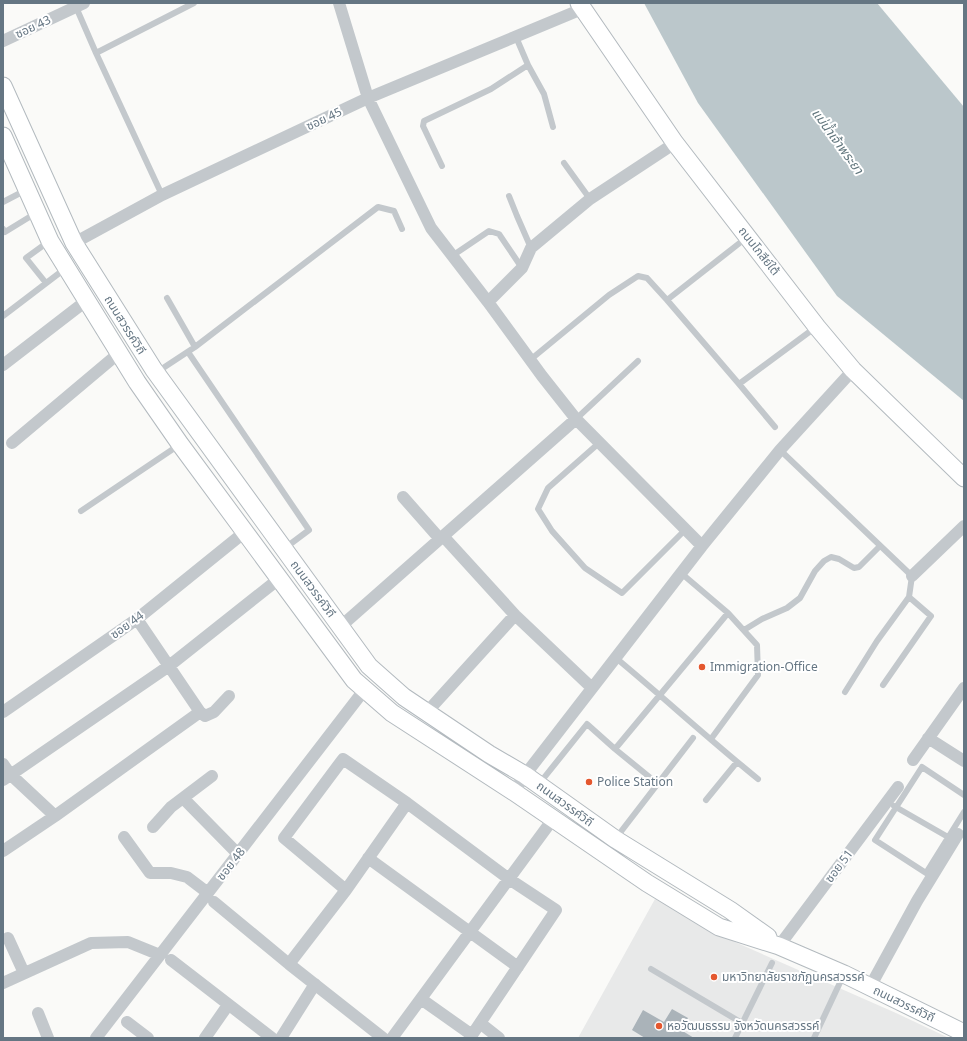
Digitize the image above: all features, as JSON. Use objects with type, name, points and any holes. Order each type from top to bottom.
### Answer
[{"type":"main road","name":"ถนนโกสีย์ใต้","points":[[580,6],[675,143],[817,327],[853,370],[964,478]]},
{"type":"main road","name":"ถนนสวรรค์วิถี","points":[[3,86],[74,243],[156,373],[369,666],[404,697],[532,780],[615,839],[730,910],[779,946]]},
{"type":"main road","name":"ถนนสวรรค์วิถี","points":[[5,147],[27,190],[53,247],[137,382],[180,444],[246,531],[354,680],[392,713],[514,792],[647,883],[719,927],[779,946],[844,974],[964,1033]]},
{"type":"main road","points":[[53,247],[74,243]]},
{"type":"street","points":[[339,3],[368,98],[431,228],[576,419],[684,530],[702,546]]},
{"type":"street","name":"ซอย 43","points":[[3,41],[64,10],[80,5]]},
{"type":"street","name":"ซอย 45","points":[[74,243],[162,195],[368,98],[516,37],[580,6]]},
{"type":"street","points":[[488,302],[522,268],[531,248],[590,199],[675,143]]},
{"type":"street","points":[[3,365],[86,301]]},
{"type":"street","points":[[12,443],[119,353]]},
{"type":"street","points":[[514,792],[532,780],[592,688],[702,546],[780,450],[853,370]]},
{"type":"street","points":[[340,627],[576,419]]},
{"type":"street","points":[[403,497],[515,614],[592,688]]},
{"type":"street","points":[[912,576],[964,526]]},
{"type":"street","name":"ซอย 44","points":[[3,712],[137,619],[246,531]]},
{"type":"street","points":[[7,777],[169,666],[280,578]]},
{"type":"street","points":[[427,712],[515,614]]},
{"type":"street","points":[[137,619],[200,712],[205,716],[214,712],[228,696]]},
{"type":"street","points":[[913,760],[964,688]]},
{"type":"street","name":"ซอย 48","points":[[96,1038],[160,955],[211,898],[238,854],[366,689]]},
{"type":"street","points":[[3,851],[55,816],[200,712]]},
{"type":"street","points":[[928,738],[964,761]]},
{"type":"street","points":[[346,890],[284,838],[343,760],[407,803],[509,879],[556,910],[472,1036],[421,998]]},
{"type":"street","points":[[3,764],[7,777],[55,816]]},
{"type":"street","points":[[153,827],[171,806],[212,776]]},
{"type":"street","name":"ซอย 51","points":[[779,946],[892,804],[898,787]]},
{"type":"street","points":[[183,798],[238,854]]},
{"type":"street","points":[[289,964],[346,890],[407,803]]},
{"type":"street","points":[[392,1038],[553,819]]},
{"type":"street","points":[[870,987],[917,901],[957,836]]},
{"type":"street","points":[[124,837],[150,873],[171,873],[188,878],[289,964],[383,1038]]},
{"type":"street","points":[[368,858],[518,967]]},
{"type":"street","points":[[8,938],[24,973]]},
{"type":"street","points":[[3,983],[91,943],[128,942],[160,955]]},
{"type":"street","points":[[172,960],[272,1038]]},
{"type":"street","points":[[281,1038],[315,984]]},
{"type":"street","points":[[205,1038],[228,1005]]},
{"type":"street","points":[[38,1013],[48,1038]]},
{"type":"street","points":[[128,1022],[148,1038]]},
{"type":"street","points":[[480,1023],[499,1038]]},
{"type":"lane","points":[[96,53],[194,3]]},
{"type":"lane","points":[[80,5],[96,53],[162,195]]},
{"type":"lane","points":[[516,37],[528,65],[544,94],[553,127]]},
{"type":"lane","points":[[442,166],[423,126],[424,121],[490,89],[528,65]]},
{"type":"lane","points":[[564,163],[590,199]]},
{"type":"lane","points":[[3,202],[27,190]]},
{"type":"lane","points":[[509,196],[531,248]]},
{"type":"lane","points":[[156,373],[195,347],[378,207],[394,211],[402,229]]},
{"type":"lane","points":[[3,229],[5,232],[37,213]]},
{"type":"lane","points":[[452,256],[489,231],[499,234],[522,268]]},
{"type":"lane","points":[[667,300],[748,236]]},
{"type":"lane","points":[[46,284],[26,258],[53,247]]},
{"type":"lane","points":[[3,316],[66,268]]},
{"type":"lane","points":[[530,360],[609,295],[638,276],[646,278],[667,300],[775,427]]},
{"type":"lane","points":[[167,298],[195,347]]},
{"type":"lane","points":[[739,384],[817,327]]},
{"type":"lane","points":[[188,352],[309,530],[284,549]]},
{"type":"lane","points":[[576,419],[638,361]]},
{"type":"lane","points":[[599,443],[548,488],[538,509],[552,531],[585,568],[622,593],[684,530]]},
{"type":"lane","points":[[81,511],[180,444]]},
{"type":"lane","points":[[780,450],[912,576],[909,597],[877,641],[845,692]]},
{"type":"lane","points":[[744,630],[762,619],[787,608],[800,598],[815,571],[824,561],[831,557],[839,559],[854,568],[859,567],[880,546]]},
{"type":"lane","points":[[681,573],[728,613],[757,645],[758,675],[711,740]]},
{"type":"lane","points":[[882,685],[931,616],[909,597]]},
{"type":"lane","points":[[615,749],[728,613]]},
{"type":"lane","points":[[616,658],[758,779]]},
{"type":"lane","points":[[532,780],[587,724],[658,784]]},
{"type":"lane","points":[[615,839],[694,738]]},
{"type":"lane","points":[[706,800],[737,762]]},
{"type":"lane","points":[[964,795],[922,767],[892,804],[875,840],[926,873],[957,836],[964,812]]},
{"type":"lane","points":[[892,804],[957,836]]},
{"type":"lane","points":[[735,1038],[772,963]]},
{"type":"lane","points":[[651,969],[742,1023]]},
{"type":"lane","points":[[814,1038],[844,974]]},
{"type":"shaded area","name":"มหาวิทยาลัยราชภัฏนครสวรรค์","points":[[655,899],[735,942],[949,1038],[578,1038]]},
{"type":"water","name":"แม่น้ำเจ้าพระยา","points":[[644,3],[877,3],[964,107],[964,401],[837,296],[698,103]]},
{"type":"building","name":"หอวัฒนธรรม จังหวัดนครสวรรค์","points":[[672,1009],[688,1018],[681,1030],[694,1038],[645,1038],[632,1030],[643,1010],[664,1022]]},
{"type":"place","name":"Immigration-Office","points":[[702,667]]},
{"type":"place","name":"Police Station","points":[[589,782]]},
{"type":"place","name":"มหาวิทยาลัยราชภัฏนครสวรรค์","points":[[714,977]]},
{"type":"place","name":"หอวัฒนธรรม จังหวัดนครสวรรค์","points":[[659,1026]]}]
